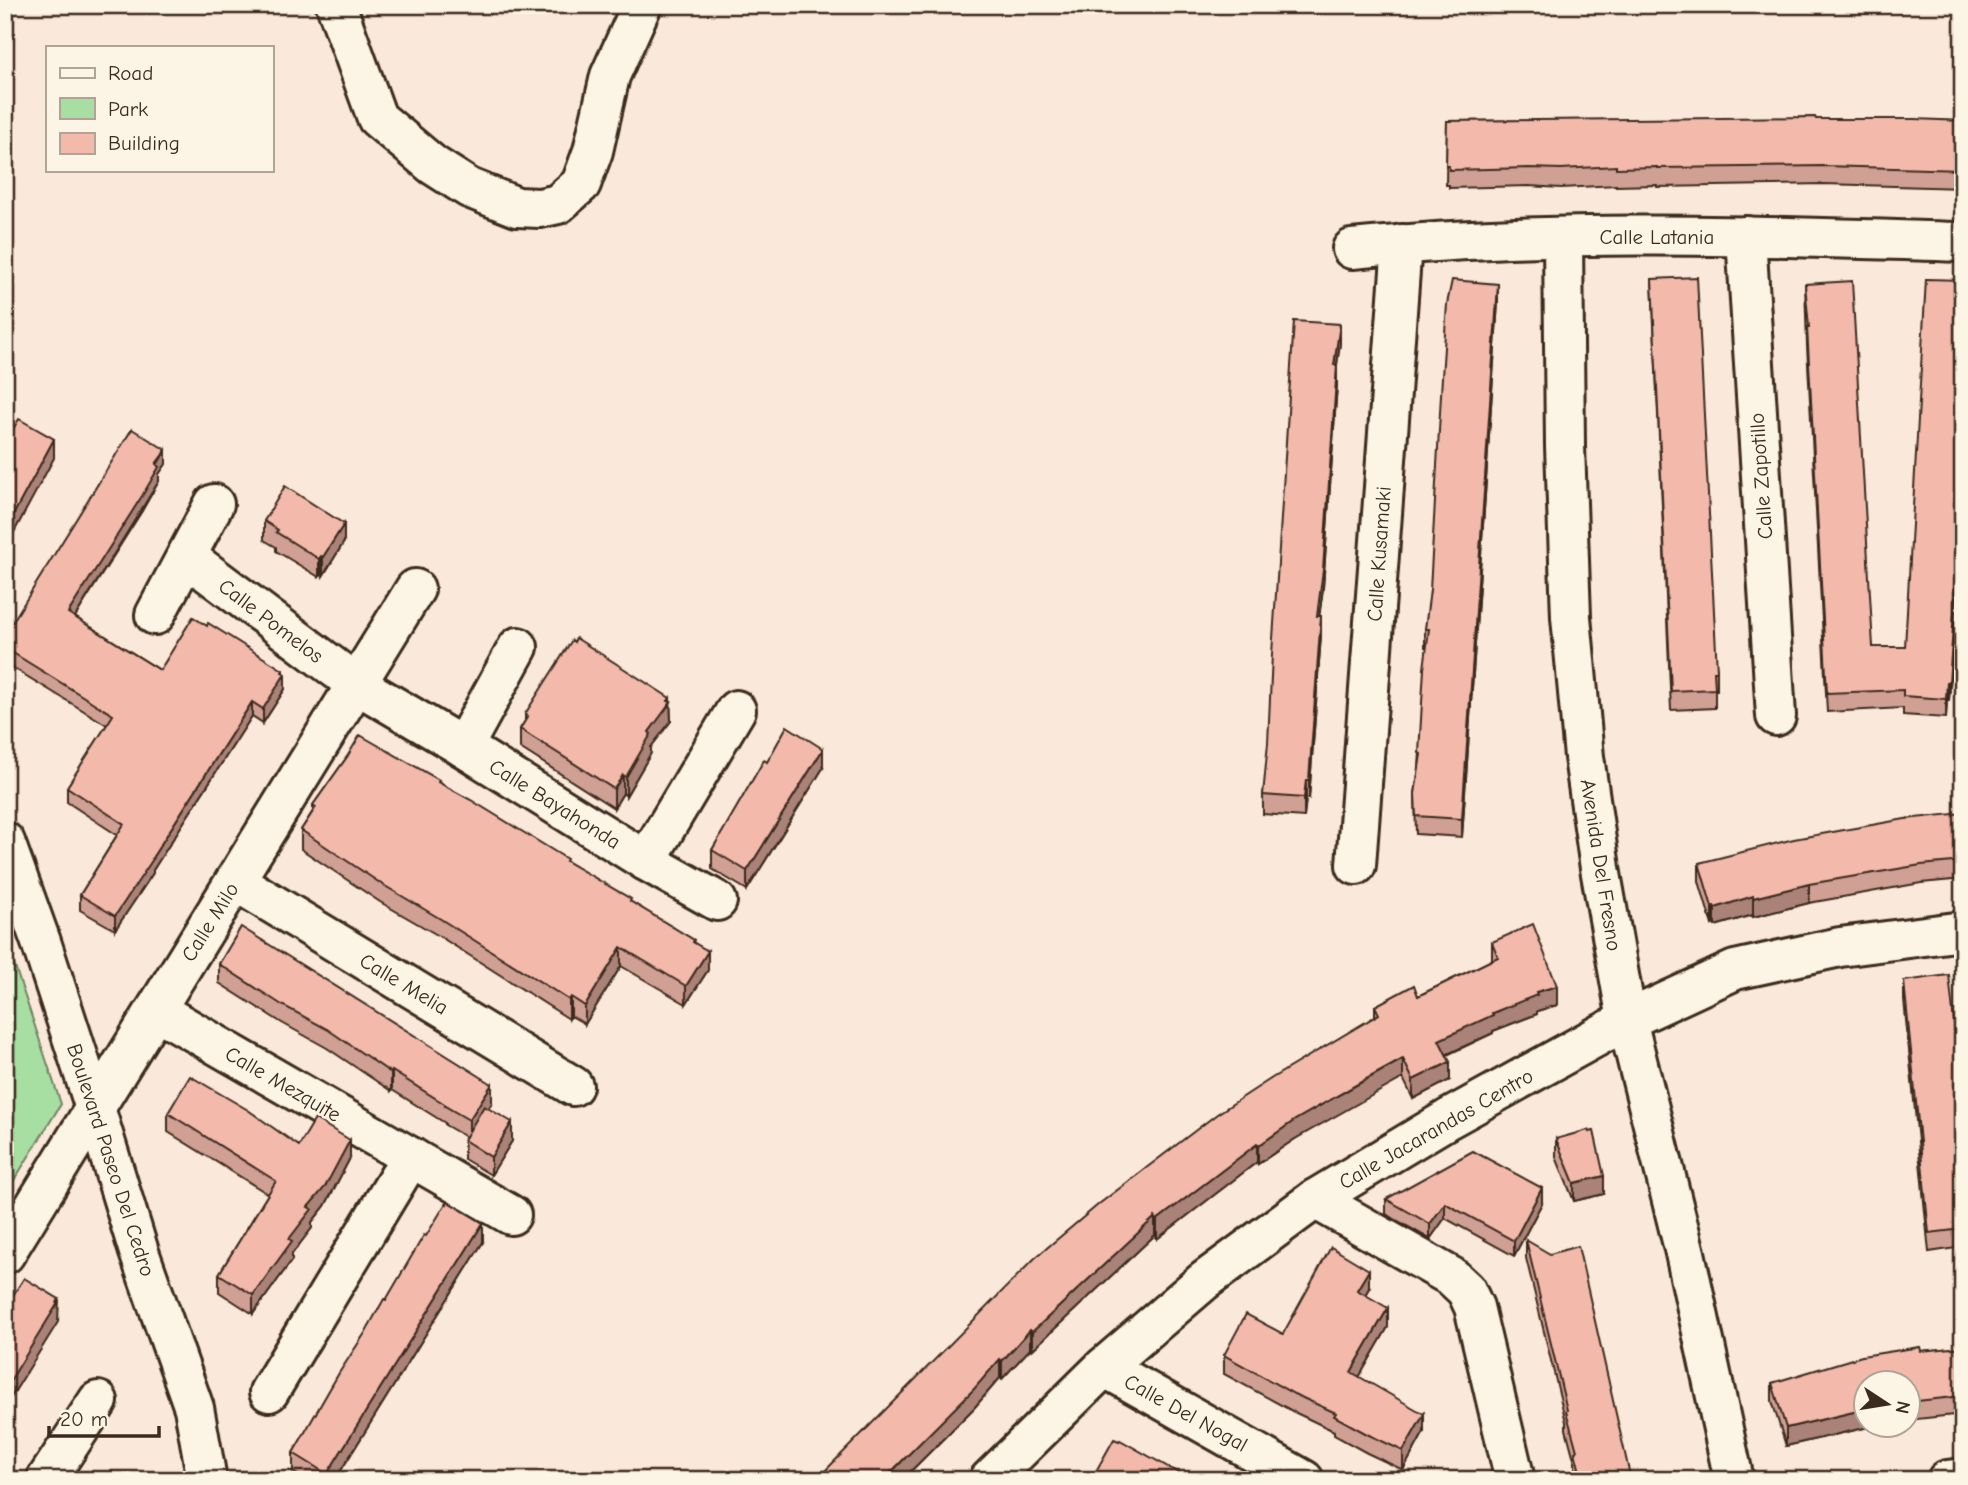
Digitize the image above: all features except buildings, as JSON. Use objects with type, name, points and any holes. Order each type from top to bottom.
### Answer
[{"type":"street","points":[[336,5],[377,118],[433,165],[469,188],[517,206],[540,208],[558,204],[581,184],[593,151],[610,76],[642,5]]},
{"type":"street","name":"Calle Latania","points":[[1352,249],[1402,244],[1563,237],[1746,236],[1963,242]]},
{"type":"street","name":"Calle Zapotillo","points":[[1746,236],[1776,716]]},
{"type":"street","name":"Avenida Del Fresno","points":[[1563,237],[1565,446],[1571,617],[1584,757],[1600,868],[1627,1020],[1685,1253],[1734,1480]]},
{"type":"street","name":"Calle Kusamaki","points":[[1356,864],[1402,244]]},
{"type":"street","points":[[155,615],[214,504]]},
{"type":"street","name":"Calle Pomelos","points":[[187,557],[356,684]]},
{"type":"street","name":"Calle Milo","points":[[5,1254],[415,589]]},
{"type":"street","points":[[463,747],[518,647]]},
{"type":"street","name":"Calle Bayahonda","points":[[356,684],[646,861],[717,901]]},
{"type":"street","points":[[646,861],[736,710]]},
{"type":"street","name":"Boulevard Paseo Del Cedro","points":[[5,842],[95,1108],[139,1252],[194,1408],[207,1480]]},
{"type":"street","name":"Calle Melia","points":[[235,881],[573,1086]]},
{"type":"street","name":"Calle Jacarandas Centro","points":[[989,1480],[1104,1367],[1204,1281],[1315,1199],[1448,1119],[1627,1020],[1735,970],[1840,947],[1963,931]]},
{"type":"street","name":"Calle Mezquite","points":[[156,1010],[511,1216]]},
{"type":"street","points":[[269,1392],[411,1157]]},
{"type":"street","points":[[1315,1199],[1452,1277],[1466,1290],[1474,1307],[1515,1480]]},
{"type":"street","name":"Calle Del Nogal","points":[[1104,1367],[1304,1480]]},
{"type":"street","points":[[46,1480],[98,1401]]},
{"type":"green space","points":[[5,937],[61,1104],[5,1195]]}]
